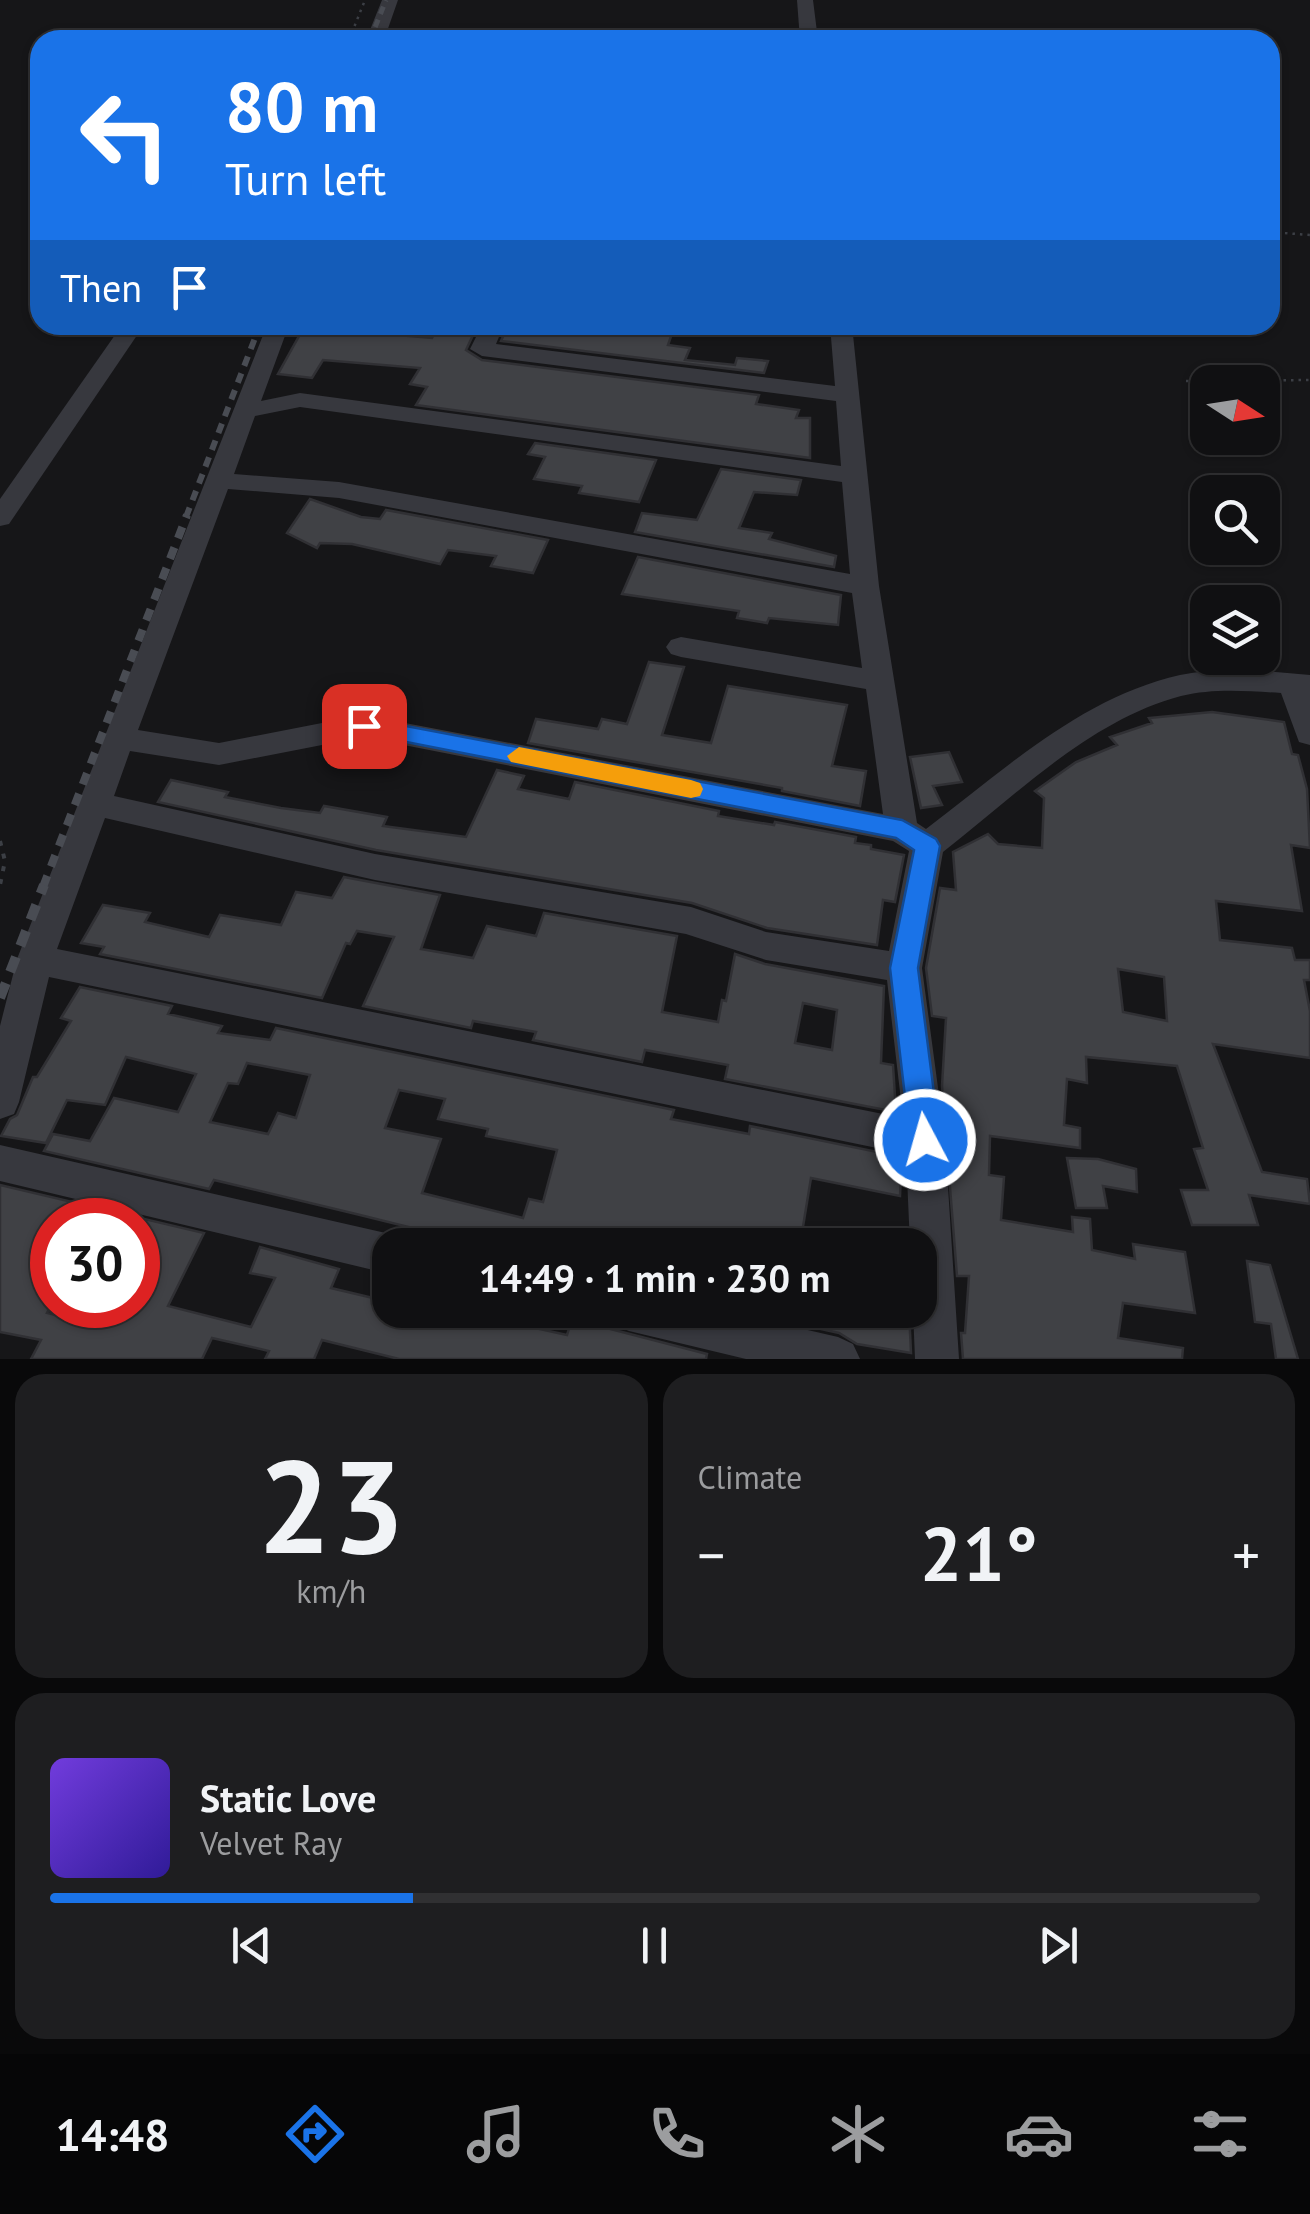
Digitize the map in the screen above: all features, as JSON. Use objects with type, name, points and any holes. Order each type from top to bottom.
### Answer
[{"type":"street","points":[[379,30],[390,0]]},
{"type":"street","points":[[804,0],[808,30]]},
{"type":"street","points":[[0,518],[127,335]]},
{"type":"street","points":[[0,1102],[35,959],[274,335]]},
{"type":"street","points":[[489,335],[482,350],[848,395]]},
{"type":"street","points":[[836,335],[848,395],[865,586],[880,682],[915,838],[904,968],[925,1140],[937,1359]]},
{"type":"street","points":[[246,411],[300,400],[857,476]]},
{"type":"street","points":[[220,481],[339,490],[865,586]]},
{"type":"street","points":[[680,646],[880,682]]},
{"type":"street","points":[[120,738],[218,754],[364,726],[915,838],[1124,704],[1182,686],[1302,684],[1310,734]]},
{"type":"street","points":[[96,804],[374,866],[692,921],[726,936],[766,946],[904,968]]},
{"type":"street","points":[[35,959],[925,1140]]},
{"type":"street","points":[[0,1163],[372,1250]]},
{"type":"street","points":[[705,1328],[838,1359]]},
{"type":"path","points":[[353,30],[365,0]]},
{"type":"path","points":[[1280,232],[1310,234]]},
{"type":"path","points":[[1186,381],[1310,380]]},
{"type":"path","points":[[0,841],[5,860],[0,885]]},
{"type":"building","points":[[300,335],[473,335],[466,350],[482,360],[759,395],[756,404],[799,410],[796,418],[810,418],[810,458],[416,405],[427,387],[410,384],[420,368],[323,360],[312,378],[278,374]]},
{"type":"building","points":[[504,335],[672,335],[668,345],[690,348],[685,360],[735,365],[737,358],[768,361],[764,373],[501,341]]},
{"type":"building","points":[[535,443],[656,460],[639,502],[579,493],[582,486],[534,479],[545,457],[528,454]]},
{"type":"building","points":[[721,469],[801,480],[797,495],[754,492],[739,528],[772,533],[769,539],[836,556],[834,567],[635,532],[642,513],[697,520]]},
{"type":"building","points":[[310,499],[361,517],[380,519],[386,510],[548,540],[533,573],[491,566],[496,556],[448,550],[440,564],[352,544],[320,543],[317,548],[287,533]]},
{"type":"building","points":[[638,557],[841,595],[838,625],[769,618],[767,623],[737,618],[739,611],[622,594]]},
{"type":"building","points":[[649,662],[684,667],[662,735],[711,743],[728,686],[847,705],[832,766],[866,771],[860,806],[782,788],[528,743],[536,719],[598,729],[602,719],[627,724]]},
{"type":"building","points":[[1212,712],[1284,722],[1292,754],[1298,755],[1307,789],[1310,848],[1291,845],[1302,911],[1216,901],[1220,940],[1292,948],[1295,960],[1310,960],[1310,980],[1304,980],[1310,1011],[1310,1058],[1213,1044],[1262,1172],[1307,1179],[1310,1204],[1249,1195],[1258,1225],[1192,1225],[1181,1190],[1208,1190],[1194,1149],[1203,1148],[1177,1066],[1086,1057],[1087,1083],[1067,1079],[1064,1125],[1080,1128],[1080,1148],[990,1136],[989,1175],[1004,1177],[1001,1220],[1073,1232],[1072,1217],[1090,1219],[1092,1250],[1135,1259],[1133,1244],[1185,1252],[1195,1313],[1123,1303],[1118,1338],[1183,1348],[1182,1359],[963,1359],[961,1333],[965,1333],[969,1276],[957,1276],[942,1086],[946,1018],[932,1016],[926,968],[940,888],[956,890],[953,852],[988,834],[998,844],[1042,848],[1044,798],[1035,791],[1076,762],[1117,745],[1110,737],[1152,723],[1149,718]],"holes":[[[1118,969],[1164,977],[1167,1021],[1123,1012]]]},
{"type":"building","points":[[949,752],[962,782],[933,786],[942,805],[921,808],[910,757]]},
{"type":"building","points":[[497,770],[524,776],[518,789],[569,799],[575,782],[719,811],[718,816],[856,837],[855,843],[871,845],[871,849],[904,855],[895,902],[883,900],[877,945],[767,928],[692,903],[376,850],[158,802],[171,780],[228,792],[225,797],[281,808],[320,813],[324,806],[387,817],[383,826],[466,837]]},
{"type":"building","points":[[344,877],[440,895],[421,949],[473,958],[487,926],[536,936],[544,913],[677,936],[662,1012],[718,1022],[735,954],[765,964],[884,986],[881,1063],[893,1065],[896,1112],[725,1079],[728,1065],[645,1050],[642,1062],[533,1040],[536,1032],[473,1021],[471,1028],[363,1006],[394,937],[357,931],[350,944],[346,943],[322,998],[100,954],[104,947],[81,943],[103,905],[150,913],[145,922],[209,937],[220,915],[281,925],[296,892],[332,898]],"holes":[[[803,1003],[837,1010],[832,1050],[795,1043]]]},
{"type":"building","points":[[80,987],[172,1006],[168,1014],[222,1026],[218,1033],[270,1040],[276,1028],[674,1110],[671,1119],[749,1134],[750,1126],[902,1157],[900,1196],[811,1178],[803,1228],[412,1228],[214,1180],[209,1189],[44,1151],[53,1134],[90,1141],[114,1098],[178,1112],[196,1074],[126,1057],[105,1105],[67,1100],[46,1143],[1,1136],[10,1119],[17,1115],[33,1077],[37,1077],[71,1021],[61,1018]],"holes":[[[247,1063],[310,1075],[296,1118],[278,1113],[268,1134],[210,1122],[228,1083],[238,1084]],[[399,1090],[445,1099],[438,1119],[488,1129],[486,1136],[557,1150],[543,1202],[529,1199],[523,1218],[422,1193],[441,1139],[385,1128]]]},
{"type":"building","points":[[1067,1158],[1098,1159],[1136,1169],[1137,1192],[1103,1186],[1107,1208],[1076,1208]]},
{"type":"building","points":[[0,1185],[55,1198],[30,1198],[30,1328],[160,1328],[160,1223],[204,1233],[168,1306],[251,1327],[275,1278],[250,1273],[260,1247],[339,1269],[331,1288],[372,1298],[372,1328],[535,1328],[567,1335],[569,1328],[607,1328],[707,1354],[706,1359],[399,1359],[322,1340],[314,1359],[265,1359],[269,1351],[212,1338],[202,1359],[31,1359],[41,1340],[0,1332]]},
{"type":"building","points":[[1247,1261],[1270,1265],[1298,1359],[1276,1359],[1271,1324],[1255,1322]]},
{"type":"building","points":[[816,1328],[910,1328],[911,1353],[857,1344],[839,1333]]},
{"type":"railway","points":[[374,30],[386,0]]},
{"type":"railway","points":[[186,517],[256,335]]},
{"type":"railway","points":[[43,887],[187,515]]},
{"type":"railway","points":[[0,998],[44,885]]},
{"type":"slow traffic","points":[[519,756],[691,789]]},
{"type":"route","points":[[364,726],[902,830],[928,846],[904,968],[925,1140]]}]
